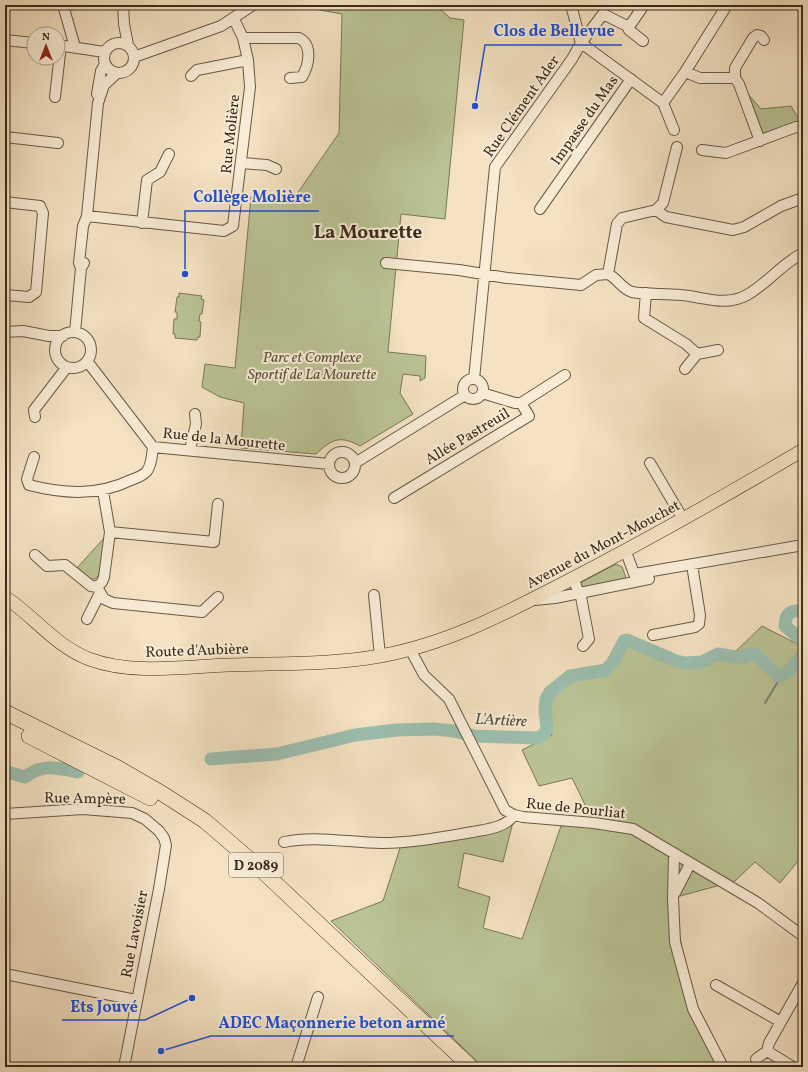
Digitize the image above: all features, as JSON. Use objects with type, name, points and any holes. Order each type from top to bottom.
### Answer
[{"type":"highway","name":"D 2089","points":[[5,712],[118,768],[163,794],[205,821],[256,865],[471,1067]]},
{"type":"highway","name":"D 2089","points":[[5,724],[161,804],[201,831],[253,875],[457,1067]]},
{"type":"main road","name":"Avenue du Mont-Mouchet","points":[[410,649],[452,636],[501,615],[626,552],[803,450]]},
{"type":"main road","name":"Route d'Aubière","points":[[5,597],[48,634],[67,648],[89,659],[122,667],[158,668],[338,661],[380,656],[410,649]]},
{"type":"street","points":[[63,5],[75,47]]},
{"type":"street","points":[[75,332],[88,226],[86,219],[98,104],[104,85],[117,73],[129,69],[134,57],[128,45],[124,24],[123,5]]},
{"type":"street","points":[[134,57],[214,28],[234,19],[253,5]]},
{"type":"street","points":[[571,5],[581,43]]},
{"type":"street","points":[[644,5],[631,24],[626,26],[644,41]]},
{"type":"street","points":[[663,103],[685,72],[727,5]]},
{"type":"street","name":"Rue Clément Ader","points":[[474,379],[495,167],[572,59],[581,43],[603,14],[626,26]]},
{"type":"street","name":"Rue Molière","points":[[86,219],[224,231],[233,226],[242,163],[250,87],[248,60],[243,38],[234,19]]},
{"type":"street","points":[[98,104],[97,95],[99,80],[105,64],[104,52],[115,43],[124,24]]},
{"type":"street","points":[[243,38],[299,38],[305,41],[308,48],[307,67],[302,76],[290,78]]},
{"type":"street","points":[[760,38],[753,38],[735,68],[735,78],[739,84],[760,140]]},
{"type":"street","points":[[5,40],[26,42]]},
{"type":"street","points":[[115,43],[128,45]]},
{"type":"street","name":"Impasse du Mas","points":[[540,209],[631,79],[581,43]]},
{"type":"street","points":[[66,46],[104,52]]},
{"type":"street","points":[[191,76],[197,70],[248,60]]},
{"type":"street","points":[[105,64],[112,71],[117,73]]},
{"type":"street","points":[[55,97],[57,66]]},
{"type":"street","points":[[685,72],[700,78],[735,78]]},
{"type":"street","points":[[631,79],[663,103],[674,130]]},
{"type":"street","points":[[702,150],[726,152],[796,127],[803,128]]},
{"type":"street","points":[[5,137],[58,143]]},
{"type":"street","points":[[608,274],[619,221],[656,210],[663,203],[667,194],[677,147]]},
{"type":"street","points":[[142,223],[147,180],[160,172],[169,154]]},
{"type":"street","points":[[242,163],[268,165],[276,169]]},
{"type":"street","points":[[656,210],[666,217],[733,230],[744,227],[781,206],[803,198]]},
{"type":"street","points":[[5,202],[40,206],[44,213],[36,292],[29,297],[5,294]]},
{"type":"street","points":[[386,263],[460,270],[485,275],[581,285],[596,275],[608,274],[632,292],[682,295],[705,300],[728,302],[745,296],[756,289],[778,268],[803,253]]},
{"type":"street","points":[[646,293],[644,318],[686,344],[697,354]]},
{"type":"street","points":[[5,332],[16,333],[23,331],[49,336],[63,336],[75,332],[84,336],[90,343],[91,352],[87,362],[80,367],[67,367],[58,360],[55,349],[57,342],[63,336]]},
{"type":"street","points":[[16,333],[22,336],[41,339],[55,349]]},
{"type":"street","points":[[685,368],[697,354],[718,350]]},
{"type":"street","name":"Rue de la Mourette","points":[[87,362],[153,447],[329,464]]},
{"type":"street","points":[[35,417],[34,410],[67,367]]},
{"type":"street","points":[[521,403],[565,375]]},
{"type":"street","points":[[355,463],[465,396],[474,399],[482,393],[481,384],[474,379],[468,380],[464,385],[463,390],[465,396]]},
{"type":"street","name":"Allée Pastreuil","points":[[394,498],[529,416],[521,403],[515,403],[482,393]]},
{"type":"street","points":[[190,450],[196,424],[195,414]]},
{"type":"street","points":[[34,457],[26,479],[29,485],[52,491],[78,493],[103,490],[142,475],[148,470],[151,462],[153,447]]},
{"type":"street","points":[[341,452],[351,456],[355,463],[352,475],[344,478],[334,476],[330,471],[329,464],[334,455],[341,452]]},
{"type":"street","points":[[650,463],[683,519]]},
{"type":"street","points":[[87,618],[104,577],[110,532],[103,490]]},
{"type":"street","points":[[110,532],[214,542],[218,504]]},
{"type":"street","points":[[531,600],[574,594],[636,578],[803,545]]},
{"type":"street","points":[[626,552],[636,578]]},
{"type":"street","points":[[35,555],[47,566],[66,565],[98,590],[104,599],[113,603],[202,612],[218,597]]},
{"type":"street","points":[[653,635],[694,627],[698,624],[700,615],[692,568]]},
{"type":"street","points":[[578,576],[575,581],[574,594],[589,639],[583,646]]},
{"type":"street","points":[[374,595],[380,656]]},
{"type":"street","name":"Rue de Pourliat","points":[[410,649],[424,675],[449,699],[500,803],[505,810],[514,815],[630,828],[648,837],[690,864],[758,903],[803,936]]},
{"type":"street","name":"Rue Ampère","points":[[5,814],[83,809],[132,813],[145,819],[159,831]]},
{"type":"street","points":[[284,842],[308,840],[399,843],[446,837],[496,827],[505,824],[514,815]]},
{"type":"street","name":"Rue Lavoisier","points":[[124,1067],[166,845],[159,831]]},
{"type":"street","points":[[674,854],[673,898],[675,942],[693,1009],[723,1067]]},
{"type":"street","points":[[673,898],[682,876],[690,864]]},
{"type":"street","points":[[5,974],[136,1000]]},
{"type":"street","points":[[756,1059],[767,1051],[769,1043],[803,983]]},
{"type":"street","points":[[716,985],[781,1022]]},
{"type":"street","points":[[296,1067],[318,997]]},
{"type":"street","points":[[767,1051],[793,1067]]},
{"type":"green space","name":"Parc et Complexe Sportif de La Mourette","points":[[292,5],[436,5],[450,18],[464,20],[445,219],[401,214],[388,352],[426,356],[425,378],[420,381],[420,376],[403,374],[400,393],[413,414],[360,446],[347,440],[336,440],[316,454],[241,448],[244,403],[220,397],[202,387],[205,364],[235,368],[251,197],[292,201],[339,133],[342,14]]},
{"type":"green space","points":[[747,93],[761,109],[791,106],[802,124],[766,134],[762,133]]},
{"type":"green space","points":[[179,293],[202,296],[201,299],[204,300],[202,314],[200,314],[199,321],[201,322],[200,337],[198,337],[197,340],[175,338],[175,334],[173,334],[174,319],[177,319],[177,312],[175,312]]},
{"type":"green space","points":[[105,537],[99,575],[95,579],[90,579],[77,568]]},
{"type":"green space","points":[[616,564],[622,567],[626,578],[583,589],[580,584],[582,582]]},
{"type":"green space","points":[[762,626],[803,647],[803,816],[798,824],[803,829],[803,855],[780,883],[755,862],[735,881],[673,898],[693,1009],[720,1067],[483,1067],[331,921],[383,901],[402,842],[513,822],[503,862],[464,853],[458,887],[490,897],[483,928],[522,939],[561,826],[594,823],[572,778],[539,786],[522,750],[552,735],[546,699],[570,676],[606,670],[630,640],[676,661],[702,662],[730,657]]},
{"type":"waterway","name":"L'Artière","points":[[803,611],[795,611],[790,613],[785,622],[785,626],[803,641]]},
{"type":"waterway","name":"L'Artière","points":[[211,759],[277,754],[355,735],[397,730],[434,729],[454,731],[474,736],[537,738],[543,735],[547,729],[545,710],[546,699],[550,692],[570,676],[606,670],[613,662],[624,641],[627,640],[676,661],[685,663],[702,662],[718,654],[742,658],[747,655],[755,654],[778,676],[789,671],[803,653]]},
{"type":"waterway","points":[[765,703],[782,675]]},
{"type":"waterway","name":"L'Artière","points":[[5,769],[7,772],[25,777],[44,768],[57,768],[78,772]]},
{"type":"place","name":"Clos de Bellevue","points":[[475,106]]},
{"type":"place","name":"Collège Molière","points":[[185,274]]},
{"type":"place","name":"Ets Jouvé","points":[[192,998]]},
{"type":"place","name":"ADEC Maçonnerie beton armé","points":[[161,1051]]},
{"type":"district","name":"La Mourette","points":[[368,231]]}]
